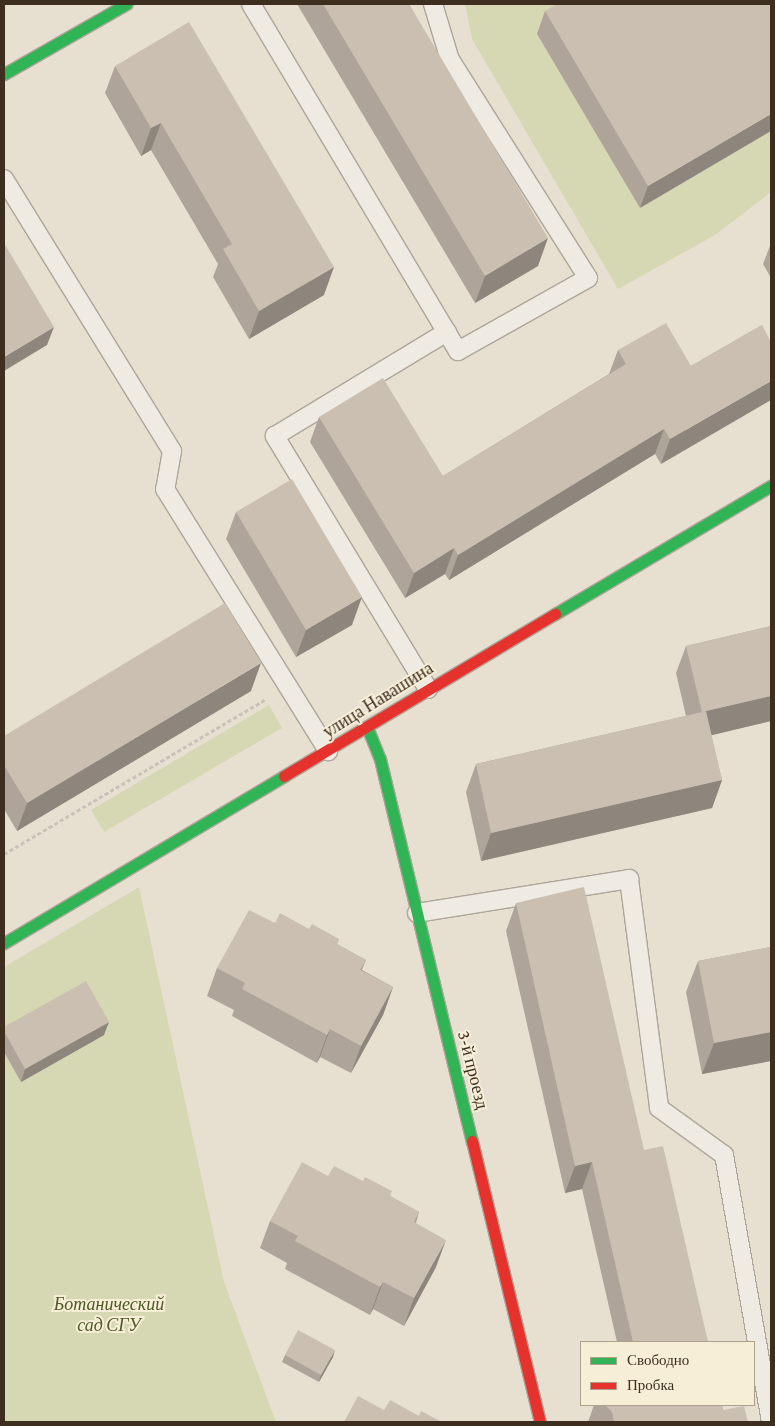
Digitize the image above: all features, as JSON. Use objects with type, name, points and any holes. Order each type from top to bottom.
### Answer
[{"type":"main road","points":[[4,74],[126,4]]},
{"type":"main road","name":"улица Навашина","points":[[4,943],[328,751],[428,688],[771,486]]},
{"type":"main road","name":"3-й проезд","points":[[367,727],[380,759],[540,1422]]},
{"type":"lane","points":[[251,4],[458,351],[588,278],[450,60],[434,4]]},
{"type":"lane","points":[[4,178],[172,451],[165,489],[328,751]]},
{"type":"lane","points":[[428,688],[275,436],[447,332]]},
{"type":"lane","points":[[418,913],[629,879],[659,1108],[724,1155],[771,1421]]},
{"type":"path","points":[[4,854],[272,695]]},
{"type":"green space","points":[[465,4],[771,4],[771,192],[715,235],[618,289],[472,39]]},
{"type":"green space","points":[[269,705],[282,728],[104,832],[91,810]]},
{"type":"green space","name":"Ботанический сад СГУ","points":[[139,887],[224,1282],[276,1422],[4,1422],[4,967]]},
{"type":"building","points":[[323,4],[409,4],[548,238],[485,276]]},
{"type":"building","points":[[557,4],[771,4],[771,114],[648,186],[545,11]]},
{"type":"building","points":[[189,22],[334,267],[259,311],[223,249],[232,244],[161,123],[151,128],[115,66]]},
{"type":"building","points":[[4,243],[54,327],[4,357]]},
{"type":"building","points":[[666,323],[691,366],[762,325],[771,342],[771,381],[670,439],[664,429],[458,555],[454,548],[414,573],[319,417],[383,378],[443,476],[626,364],[618,350]]},
{"type":"building","points":[[292,479],[362,597],[306,630],[236,512]]},
{"type":"building","points":[[225,603],[261,663],[27,803],[4,765],[4,736]]},
{"type":"building","points":[[771,626],[771,696],[706,711],[722,780],[491,833],[476,764],[702,712],[686,646]]},
{"type":"building","points":[[584,887],[644,1150],[663,1146],[708,1341],[633,1341],[592,1162],[575,1166],[516,903]]},
{"type":"building","points":[[249,910],[275,923],[280,913],[309,929],[312,924],[339,939],[337,944],[366,960],[360,970],[393,987],[361,1046],[330,1029],[327,1035],[242,989],[245,983],[217,968]]},
{"type":"building","points":[[771,947],[771,1032],[714,1043],[698,961]]},
{"type":"building","points":[[86,981],[109,1022],[25,1069],[4,1031],[4,1027]]},
{"type":"building","points":[[302,1162],[328,1176],[334,1166],[363,1181],[365,1177],[392,1191],[390,1196],[419,1212],[414,1222],[446,1240],[414,1298],[383,1282],[380,1287],[295,1241],[298,1236],[270,1221]]},
{"type":"building","points":[[298,1330],[335,1350],[321,1375],[285,1355]]},
{"type":"building","points":[[358,1396],[384,1410],[390,1400],[419,1416],[421,1411],[442,1422],[344,1422]]},
{"type":"building","points":[[606,1406],[722,1406],[723,1410],[744,1406],[748,1422],[614,1422],[612,1412]]},
{"type":"traffic: fast","points":[[4,74],[126,4]]},
{"type":"traffic: fast","points":[[555,614],[771,486]]},
{"type":"traffic: fast","points":[[367,727],[380,759],[472,1141]]},
{"type":"traffic: fast","points":[[4,943],[284,776]]},
{"type":"traffic: jam","points":[[284,776],[555,614]]},
{"type":"traffic: jam","points":[[472,1141],[540,1422]]}]
